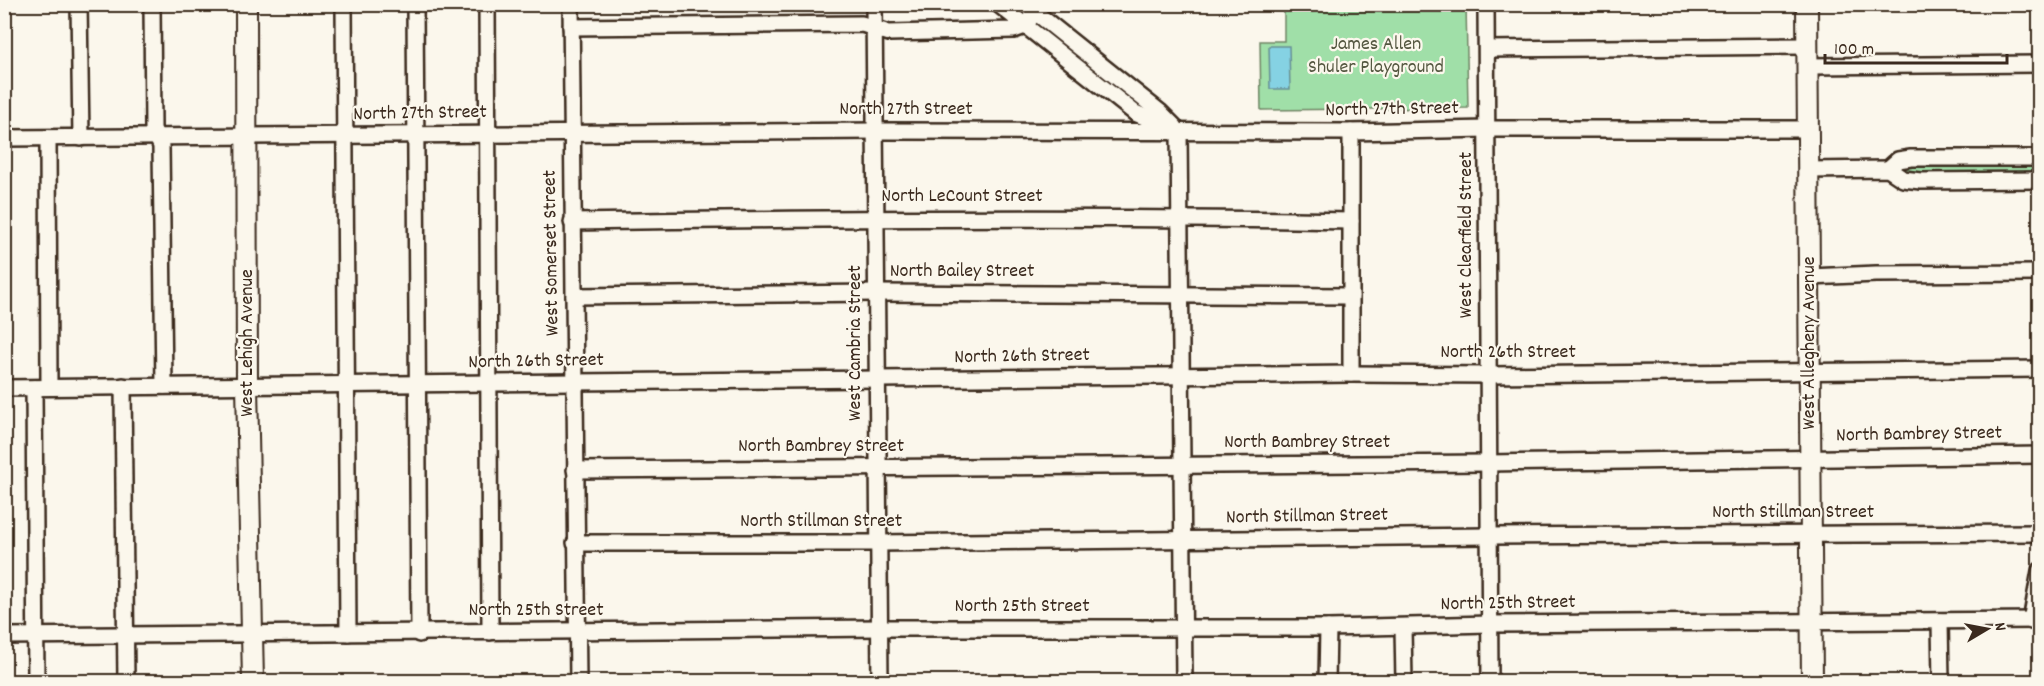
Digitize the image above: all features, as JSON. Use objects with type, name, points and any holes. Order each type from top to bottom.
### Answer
[{"type":"main road","name":"West Lehigh Avenue","points":[[246,4],[247,386],[253,681]]},
{"type":"main road","name":"West Allegheny Avenue","points":[[1807,4],[1812,681]]},
{"type":"street","points":[[80,4],[81,138]]},
{"type":"street","points":[[152,4],[153,129],[161,146],[164,386]]},
{"type":"street","points":[[344,4],[348,633]]},
{"type":"street","points":[[416,4],[419,634]]},
{"type":"street","points":[[487,4],[490,632]]},
{"type":"street","name":"West Somerset Street","points":[[571,4],[578,681]]},
{"type":"street","name":"West Cambria Street","points":[[874,4],[880,681]]},
{"type":"street","points":[[998,4],[1135,113],[1179,131]]},
{"type":"street","name":"West Clearfield Street","points":[[1486,4],[1490,681]]},
{"type":"street","points":[[1025,26],[1030,8],[1160,112],[1179,131],[1184,681]]},
{"type":"street","points":[[571,27],[862,24],[889,33],[1003,31],[1025,26]]},
{"type":"street","points":[[1487,49],[1808,46]]},
{"type":"street","points":[[1808,66],[2040,64]]},
{"type":"street","name":"North 27th Street","points":[[4,138],[876,131],[1351,132],[1487,129],[1808,129]]},
{"type":"street","points":[[1351,132],[1351,374]]},
{"type":"street","points":[[48,138],[49,387]]},
{"type":"street","points":[[1888,169],[1898,160],[1911,158],[2040,158]]},
{"type":"street","points":[[1809,170],[1888,169],[1903,179],[1921,181],[2040,180]]},
{"type":"street","name":"North LeCount Street","points":[[572,222],[876,218],[1180,218],[1351,221]]},
{"type":"street","points":[[1810,277],[1876,274],[2040,273]]},
{"type":"street","name":"North Bailey Street","points":[[574,296],[877,293],[1351,296]]},
{"type":"street","name":"North 26th Street","points":[[4,388],[2040,369]]},
{"type":"street","points":[[123,387],[126,681]]},
{"type":"street","points":[[34,388],[36,681]]},
{"type":"street","name":"North Bambrey Street","points":[[575,470],[1489,463],[2040,454]]},
{"type":"street","name":"North Stillman Street","points":[[575,543],[879,543],[2040,533]]},
{"type":"street","points":[[2035,621],[2040,571]]},
{"type":"street","points":[[1940,621],[1941,681]]},
{"type":"street","name":"North 25th Street","points":[[4,636],[2035,621]]},
{"type":"street","points":[[1403,627],[1404,681]]},
{"type":"street","points":[[1327,681],[1328,628]]},
{"type":"green space","name":"James Allen Shuler Playground","points":[[1284,5],[1466,5],[1468,108],[1261,110],[1260,41],[1284,41]]},
{"type":"green space","points":[[2039,161],[2039,172],[1910,175],[1900,169],[1909,163]]},
{"type":"water","points":[[1269,46],[1289,46],[1290,89],[1270,89]]}]
